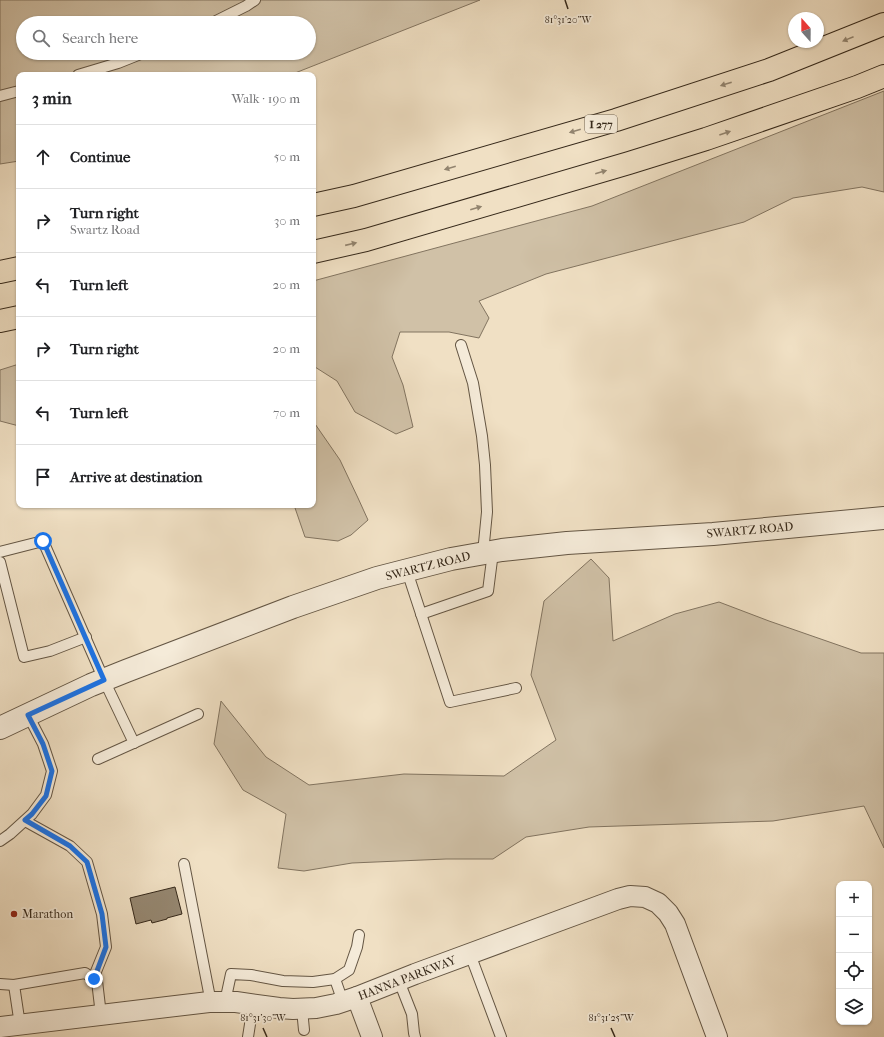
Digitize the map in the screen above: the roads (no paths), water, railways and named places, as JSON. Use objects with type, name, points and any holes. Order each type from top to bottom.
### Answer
[{"type":"highway","name":"I 277","points":[[316,204],[354,196],[616,120],[769,70],[884,24]]},
{"type":"highway","points":[[316,251],[366,240],[636,161],[706,139],[857,87],[884,76]]},
{"type":"highway","points":[[0,272],[16,269]]},
{"type":"highway","points":[[0,320],[16,317]]},
{"type":"street","name":"SWARTZ ROAD","points":[[0,728],[104,680],[293,607],[377,578],[451,559],[488,552],[567,543],[713,534],[884,518]]},
{"type":"street","name":"HANNA PARKWAY","points":[[0,1027],[218,1002],[236,1002],[279,1008],[302,1009],[323,1007],[350,1000],[618,899],[630,896],[645,897],[658,904],[675,924],[717,1037]]},
{"type":"street","points":[[350,1000],[372,1037]]},
{"type":"lane","points":[[226,16],[255,0]]},
{"type":"lane","points":[[88,72],[126,60]]},
{"type":"lane","points":[[0,96],[16,92]]},
{"type":"lane","points":[[421,614],[488,591],[487,512],[483,443],[473,383],[461,345]]},
{"type":"lane","points":[[0,552],[43,541],[104,680],[134,743]]},
{"type":"lane","points":[[0,562],[24,656],[50,651],[86,637]]},
{"type":"lane","points":[[407,571],[450,702],[516,688]]},
{"type":"lane","points":[[98,759],[198,714]]},
{"type":"lane","points":[[0,841],[32,814],[46,796],[52,771],[43,744],[28,715]]},
{"type":"lane","points":[[25,820],[70,846],[87,862],[102,914],[106,947],[94,979]]},
{"type":"lane","points":[[184,864],[218,1002]]},
{"type":"lane","points":[[218,1002],[231,974],[251,975],[283,981],[313,982],[335,979],[349,970],[357,947],[359,935]]},
{"type":"lane","points":[[470,954],[501,1037]]},
{"type":"lane","points":[[0,984],[14,985],[85,974],[97,981],[101,1015]]},
{"type":"lane","points":[[335,979],[350,1000]]},
{"type":"lane","points":[[399,981],[412,1014],[415,1037]]},
{"type":"lane","points":[[14,985],[20,1025]]},
{"type":"lane","points":[[248,1037],[253,1005]]},
{"type":"lane","points":[[302,1009],[304,1030]]},
{"type":"place","name":"Marathon","points":[[14,914]]}]
